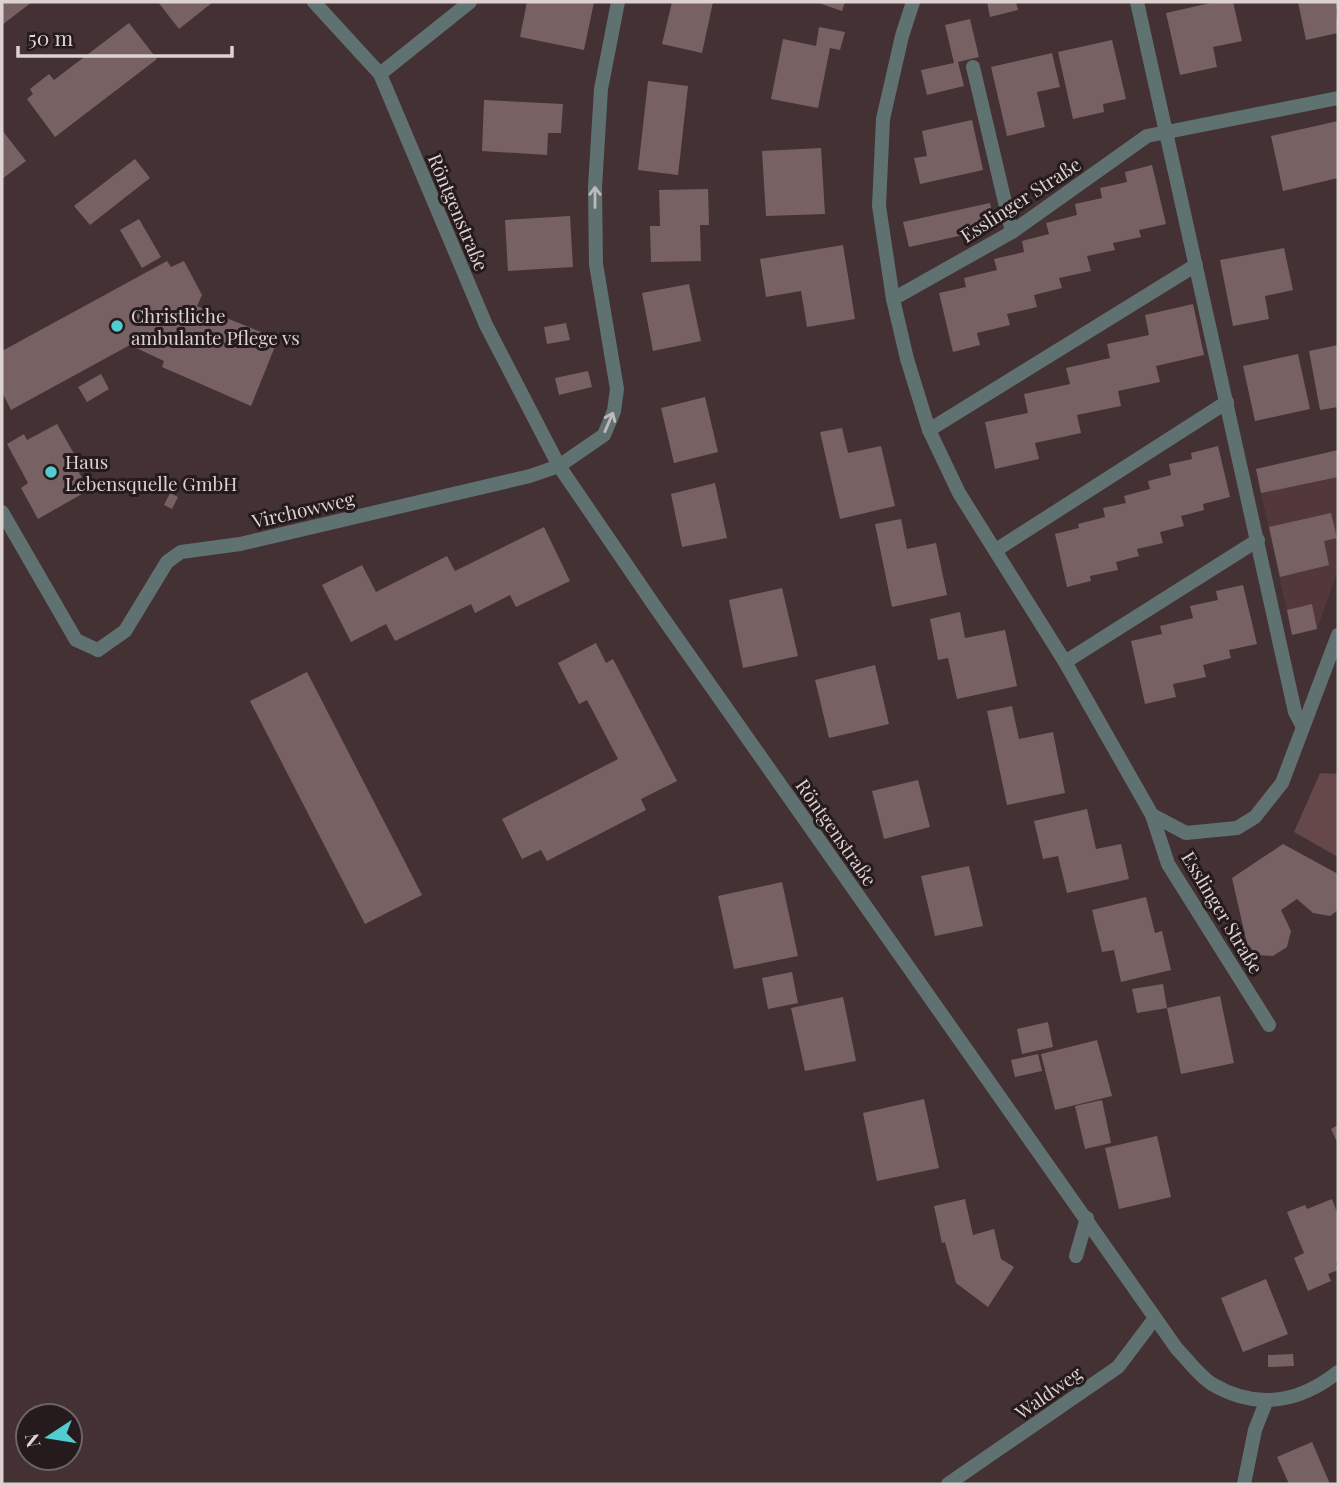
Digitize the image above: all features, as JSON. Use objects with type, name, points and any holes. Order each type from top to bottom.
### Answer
[{"type":"street","name":"Röntgenstraße","points":[[314,2],[380,74],[486,325],[559,466],[1177,1349],[1210,1383],[1238,1395],[1266,1402]]},
{"type":"street","points":[[380,74],[470,2]]},
{"type":"street","points":[[559,466],[604,435],[614,411],[617,389],[596,264],[595,187],[601,89],[618,2]]},
{"type":"street","name":"Esslinger Straße","points":[[913,2],[902,36],[883,119],[879,205],[893,299],[907,359],[929,430],[959,493],[1065,662],[1152,815],[1168,864],[1269,1025]]},
{"type":"street","points":[[1138,2],[1295,712],[1303,727]]},
{"type":"street","points":[[973,67],[1012,232]]},
{"type":"street","name":"Esslinger Straße","points":[[893,299],[1012,232],[1147,136],[1338,97]]},
{"type":"street","points":[[929,430],[1196,265]]},
{"type":"street","points":[[996,550],[1227,402]]},
{"type":"street","name":"Virchowweg","points":[[2,512],[76,640],[98,650],[125,631],[167,562],[181,552],[253,541],[530,476],[559,466]]},
{"type":"street","points":[[1065,662],[1258,540]]},
{"type":"street","name":"Esslinger Straße","points":[[1152,815],[1186,833],[1237,828],[1255,817],[1282,783],[1338,635]]},
{"type":"street","points":[[1076,1256],[1087,1218]]},
{"type":"street","name":"Waldweg","points":[[948,1484],[1118,1367],[1156,1318]]},
{"type":"street","points":[[1244,1484],[1255,1430],[1266,1402],[1286,1399],[1315,1388],[1338,1372]]},
{"type":"shaded area","points":[[1338,450],[1338,570],[1317,629],[1292,635],[1256,469]]},
{"type":"shaded area","points":[[1320,773],[1338,774],[1338,857],[1294,832]]},
{"type":"building","points":[[2,2],[32,2],[2,25]]},
{"type":"building","points":[[158,2],[213,2],[179,29]]},
{"type":"building","points":[[527,2],[594,2],[584,50],[520,37]]},
{"type":"building","points":[[672,2],[713,2],[702,53],[662,44]]},
{"type":"building","points":[[816,2],[845,2],[842,11]]},
{"type":"building","points":[[987,2],[1016,2],[1018,10],[990,17]]},
{"type":"building","points":[[1215,2],[1233,2],[1242,41],[1213,47],[1217,67],[1180,75],[1166,13]]},
{"type":"building","points":[[1298,2],[1338,2],[1338,33],[1306,40]]},
{"type":"building","points":[[970,19],[979,57],[958,62],[964,86],[927,95],[921,70],[954,63],[945,25]]},
{"type":"building","points":[[129,23],[157,59],[55,137],[27,99],[33,94],[30,89],[49,74],[54,80]]},
{"type":"building","points":[[819,27],[845,32],[840,50],[830,48],[818,108],[771,99],[783,39],[816,46]]},
{"type":"building","points":[[1112,40],[1126,99],[1103,104],[1104,112],[1073,119],[1058,52]]},
{"type":"building","points":[[1052,53],[1060,87],[1037,92],[1045,127],[1007,136],[991,67]]},
{"type":"building","points":[[648,81],[688,86],[678,175],[638,170]]},
{"type":"building","points":[[484,100],[563,104],[561,133],[548,133],[547,155],[482,151]]},
{"type":"building","points":[[972,120],[983,170],[920,184],[914,158],[927,156],[922,131]]},
{"type":"building","points":[[1338,121],[1338,178],[1283,191],[1271,136]]},
{"type":"building","points":[[2,130],[26,161],[2,179]]},
{"type":"building","points":[[821,148],[825,214],[766,216],[762,151]]},
{"type":"building","points":[[135,159],[150,178],[90,225],[74,206]]},
{"type":"building","points":[[1152,165],[1166,224],[1139,230],[1141,237],[1113,243],[1115,250],[1087,256],[1091,271],[1059,278],[1062,288],[1034,295],[1037,307],[1007,314],[1010,325],[977,333],[980,345],[953,352],[939,293],[966,287],[964,278],[997,270],[994,259],[1024,252],[1022,241],[1049,234],[1046,223],[1077,215],[1075,204],[1102,198],[1100,188],[1127,182],[1125,172]]},
{"type":"building","points":[[708,189],[709,225],[700,225],[701,261],[651,262],[650,226],[660,226],[659,190]]},
{"type":"building","points":[[990,203],[995,228],[909,247],[903,222]]},
{"type":"building","points":[[570,216],[573,267],[508,271],[505,220]]},
{"type":"building","points":[[139,219],[161,257],[142,268],[120,230]]},
{"type":"building","points":[[843,245],[855,319],[807,327],[801,291],[766,297],[760,259]]},
{"type":"building","points":[[1284,248],[1293,290],[1265,296],[1269,319],[1233,326],[1220,260]]},
{"type":"building","name":"Christliche ambulante Pflege vs","points":[[167,261],[171,267],[184,261],[202,295],[197,306],[278,339],[251,406],[162,367],[164,361],[130,345],[11,410],[2,392],[2,351]]},
{"type":"building","points":[[689,284],[701,341],[653,351],[642,293]]},
{"type":"building","points":[[1193,304],[1204,355],[1156,366],[1160,382],[1118,391],[1121,406],[1077,415],[1081,433],[1035,443],[1039,459],[995,469],[985,422],[1028,413],[1024,394],[1070,384],[1066,368],[1110,358],[1107,344],[1149,335],[1145,315]]},
{"type":"building","points":[[566,323],[570,340],[547,344],[544,327]]},
{"type":"building","points":[[1338,345],[1338,407],[1320,410],[1309,351]]},
{"type":"building","points":[[1298,354],[1310,409],[1255,421],[1243,366]]},
{"type":"building","points":[[588,371],[592,387],[559,395],[555,378]]},
{"type":"building","points":[[101,374],[109,389],[87,402],[78,387]]},
{"type":"building","points":[[705,397],[718,452],[674,463],[661,408]]},
{"type":"building","name":"Haus Lebensquelle GmbH","points":[[57,424],[77,459],[73,462],[89,490],[38,519],[21,488],[28,483],[7,444],[24,434],[27,440]]},
{"type":"building","points":[[842,428],[848,453],[881,446],[895,506],[840,519],[820,432]]},
{"type":"building","points":[[1218,446],[1230,497],[1203,504],[1204,510],[1181,516],[1184,526],[1160,532],[1163,543],[1137,549],[1139,556],[1116,562],[1118,570],[1090,576],[1091,581],[1067,587],[1055,534],[1105,517],[1103,508],[1126,503],[1124,496],[1150,489],[1148,481],[1171,475],[1169,464],[1192,459],[1191,453]]},
{"type":"building","points":[[1338,450],[1338,477],[1261,493],[1256,469]]},
{"type":"building","points":[[715,483],[727,538],[682,547],[671,494]]},
{"type":"building","points":[[170,493],[178,497],[172,509],[164,505]]},
{"type":"building","points":[[1331,513],[1337,538],[1324,541],[1329,565],[1280,577],[1269,527]]},
{"type":"building","points":[[901,519],[907,549],[936,543],[947,595],[892,607],[875,524]]},
{"type":"building","points":[[544,527],[570,581],[516,607],[510,595],[475,613],[471,604],[395,641],[386,624],[351,642],[322,585],[362,565],[376,592],[447,556],[455,571]]},
{"type":"building","points":[[1243,585],[1257,644],[1229,650],[1231,658],[1203,665],[1206,677],[1173,684],[1176,697],[1145,704],[1131,641],[1162,634],[1160,626],[1193,618],[1190,606],[1218,600],[1216,591]]},
{"type":"building","points":[[782,588],[798,656],[743,668],[729,600]]},
{"type":"building","points":[[1312,604],[1317,629],[1292,635],[1287,610]]},
{"type":"building","points":[[960,612],[965,638],[1005,630],[1017,686],[957,699],[948,658],[938,660],[930,619]]},
{"type":"building","points":[[596,643],[606,663],[613,659],[677,781],[641,799],[646,810],[547,861],[541,850],[522,859],[502,819],[618,759],[587,700],[579,704],[558,663]]},
{"type":"building","points":[[875,665],[889,724],[829,738],[815,680]]},
{"type":"building","points":[[307,672],[422,895],[365,924],[250,701]]},
{"type":"building","points":[[1012,706],[1019,739],[1053,732],[1065,793],[1007,805],[987,711]]},
{"type":"building","points":[[918,780],[930,827],[884,839],[872,791]]},
{"type":"building","points":[[1087,809],[1096,849],[1121,844],[1129,879],[1067,893],[1058,856],[1043,859],[1034,821]]},
{"type":"building","points":[[1283,844],[1338,874],[1338,910],[1330,916],[1313,913],[1297,899],[1281,910],[1291,931],[1287,947],[1273,956],[1257,955],[1247,944],[1232,878]]},
{"type":"building","points":[[969,866],[983,926],[935,936],[921,876]]},
{"type":"building","points":[[782,882],[798,956],[734,969],[718,896]]},
{"type":"building","points":[[1146,897],[1155,933],[1162,931],[1171,970],[1121,982],[1114,950],[1102,952],[1092,910]]},
{"type":"building","points":[[792,972],[798,1003],[768,1009],[762,978]]},
{"type":"building","points":[[1163,984],[1167,1008],[1137,1013],[1132,989]]},
{"type":"building","points":[[1220,996],[1234,1063],[1181,1074],[1167,1008]]},
{"type":"building","points":[[843,997],[856,1061],[805,1071],[791,1008]]},
{"type":"building","points":[[1048,1022],[1053,1047],[1022,1054],[1017,1029]]},
{"type":"building","points":[[1097,1040],[1112,1096],[1055,1110],[1041,1054]]},
{"type":"building","points":[[1038,1054],[1042,1071],[1015,1077],[1011,1060]]},
{"type":"building","points":[[924,1099],[939,1168],[877,1181],[863,1113]]},
{"type":"building","points":[[1102,1100],[1111,1143],[1085,1149],[1075,1106]]},
{"type":"building","points":[[1338,1125],[1338,1144],[1331,1129]]},
{"type":"building","points":[[1157,1136],[1171,1197],[1119,1209],[1105,1148]]},
{"type":"building","points":[[965,1199],[973,1235],[994,1229],[1001,1259],[1014,1267],[988,1307],[956,1283],[945,1242],[942,1243],[934,1206]]},
{"type":"building","points":[[1332,1199],[1338,1215],[1338,1270],[1328,1274],[1331,1281],[1308,1291],[1294,1258],[1304,1253],[1287,1212],[1305,1205],[1307,1209]]},
{"type":"building","points":[[1266,1279],[1288,1334],[1243,1352],[1221,1298]]},
{"type":"building","points":[[1293,1354],[1294,1366],[1268,1367],[1268,1355]]},
{"type":"building","points":[[1312,1442],[1330,1484],[1289,1484],[1277,1457]]},
{"type":"place","name":"Christliche ambulante Pflege vs","points":[[117,326]]},
{"type":"place","name":"Haus Lebensquelle GmbH","points":[[51,472]]}]
